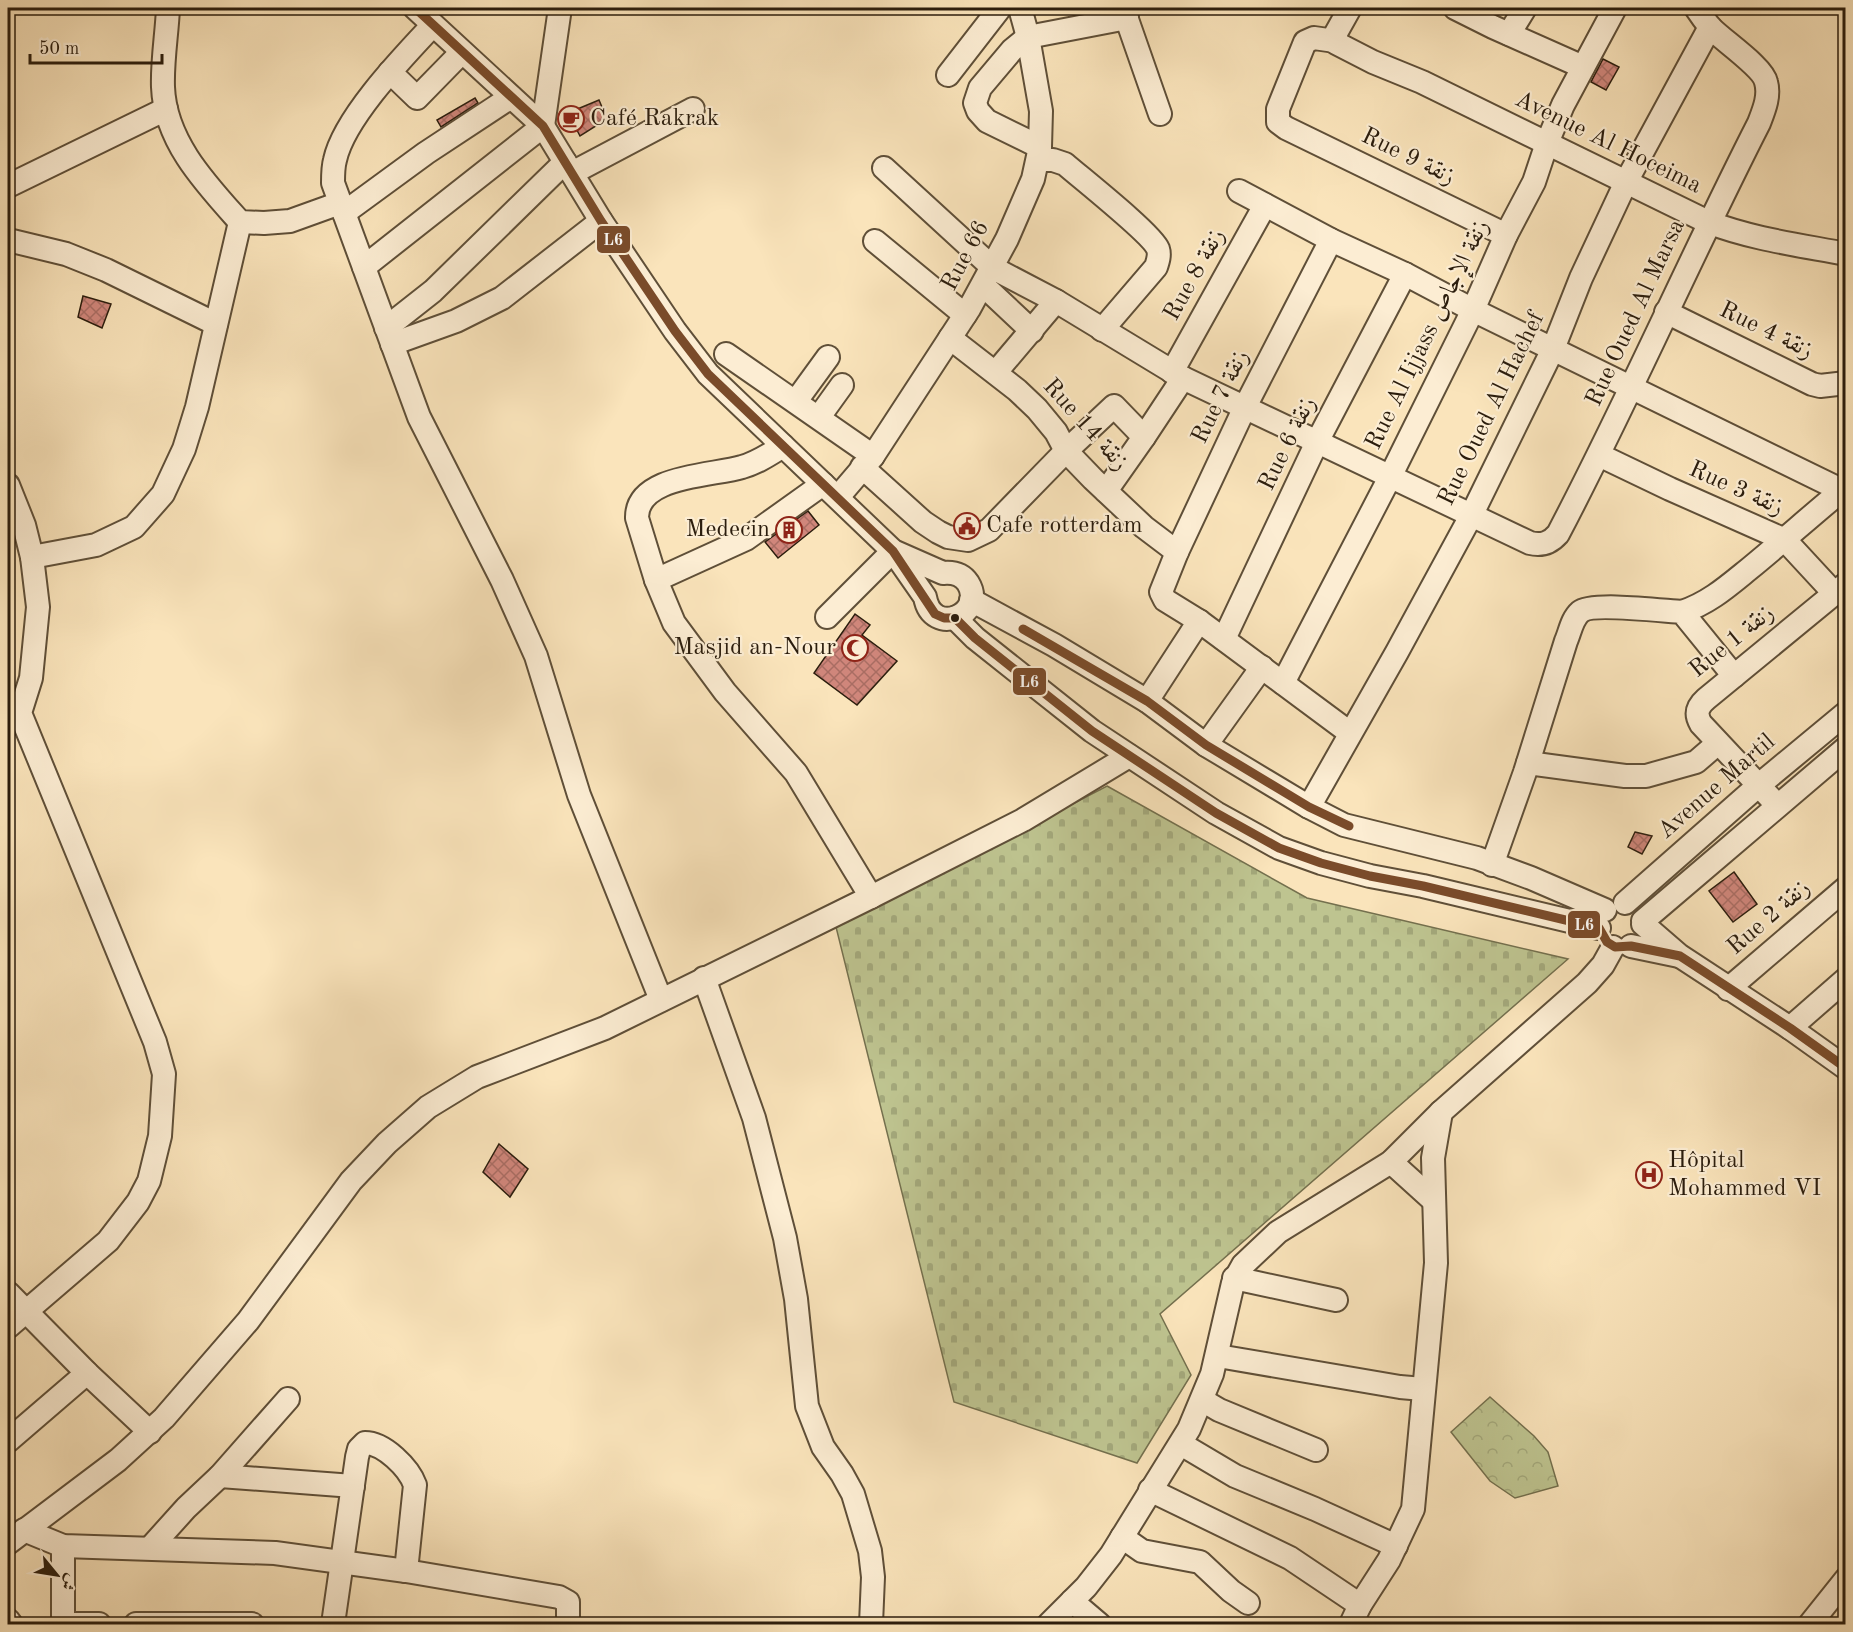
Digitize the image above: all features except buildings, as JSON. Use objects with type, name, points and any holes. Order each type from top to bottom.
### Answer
[{"type":"street","points":[[168,8],[163,86],[167,118],[186,154],[212,191],[240,222],[290,221],[342,208],[512,98]]},
{"type":"street","points":[[415,8],[543,126],[602,221],[675,331],[708,374],[893,551],[925,597],[934,615],[941,618],[955,618],[966,612],[971,600],[969,585],[965,579],[958,574],[943,573],[893,551]]},
{"type":"street","points":[[364,267],[543,126],[560,8]]},
{"type":"street","points":[[948,75],[1000,8]]},
{"type":"street","name":"Rue 66","points":[[656,580],[746,539],[830,490],[868,462],[965,315],[988,276],[1024,201],[1040,154],[1041,111],[1028,37],[1020,8]]},
{"type":"street","points":[[1335,41],[1339,26],[1350,8]]},
{"type":"street","points":[[1455,8],[1583,67]]},
{"type":"street","points":[[1509,34],[1525,8]]},
{"type":"street","name":"Rue Al Ijjass زنقة الإجاص","points":[[1283,683],[1390,477],[1473,310],[1506,235],[1534,182],[1546,143],[1615,8]]},
{"type":"street","points":[[1696,8],[1710,27]]},
{"type":"street","points":[[1102,330],[1156,267],[1160,256],[1158,250],[1146,234],[1065,164],[1040,154],[992,125],[978,111],[975,103],[980,88],[999,64],[1028,37],[1125,13],[1160,114]]},
{"type":"street","points":[[433,25],[390,72],[364,105],[335,159],[333,183],[419,417],[502,580],[536,656],[579,795],[661,1000]]},
{"type":"street","name":"Rue Oued Al Marsa","points":[[1472,514],[1530,543],[1544,543],[1553,540],[1599,455],[1708,222],[1765,107],[1768,92],[1766,79],[1757,68],[1710,27]]},
{"type":"street","name":"Rue Oued Al Hachef","points":[[1310,807],[1472,514],[1553,349],[1581,278],[1626,182],[1710,27]]},
{"type":"street","name":"Rue 9 زنقة","points":[[1335,41],[1314,38],[1305,42],[1278,110],[1278,122],[1286,128],[1506,235]]},
{"type":"street","name":"Avenue Al Hoceima","points":[[1335,41],[1708,222],[1730,230],[1845,254]]},
{"type":"street","points":[[390,72],[417,98],[462,52]]},
{"type":"street","points":[[8,186],[166,109]]},
{"type":"street","points":[[389,336],[433,291],[568,168],[693,109]]},
{"type":"street","points":[[884,168],[988,276],[1032,331]]},
{"type":"street","points":[[1239,191],[1331,240],[1843,489],[1785,540],[1708,601],[1682,612],[1602,607],[1581,612],[1573,623],[1566,641],[1528,763],[1492,865]]},
{"type":"street","name":"Rue 8 زنقة","points":[[1106,491],[1167,402],[1177,375],[1265,205]]},
{"type":"street","points":[[389,336],[456,321],[502,298],[602,221]]},
{"type":"street","points":[[32,557],[96,545],[134,527],[163,494],[184,449],[197,407],[240,222]]},
{"type":"street","points":[[8,240],[66,254],[106,270],[216,324]]},
{"type":"street","name":"Rue 7 زنقة","points":[[1199,621],[1163,598],[1161,592],[1164,580],[1245,406],[1331,240]]},
{"type":"street","points":[[875,241],[965,315]]},
{"type":"street","name":"Rue 6 زنقة","points":[[1224,639],[1317,442],[1405,274]]},
{"type":"street","points":[[988,276],[1056,301],[1177,375],[1472,514]]},
{"type":"street","points":[[996,372],[1056,301]]},
{"type":"street","name":"Rue 4 زنقة","points":[[1666,312],[1812,384],[1820,386],[1845,382]]},
{"type":"street","name":"Rue 14 زنقة","points":[[950,338],[996,372],[1037,409],[1056,432],[1066,451],[1144,527],[1176,552]]},
{"type":"street","points":[[726,354],[819,417],[868,462],[923,522],[948,537],[968,540],[989,530],[1066,451],[1114,406],[1144,437]]},
{"type":"street","points":[[796,401],[828,357]]},
{"type":"street","points":[[819,417],[842,385]]},
{"type":"street","points":[[783,446],[743,467],[670,482],[655,488],[643,499],[637,518],[656,580],[674,623],[725,692],[796,773],[871,897]]},
{"type":"street","name":"Rue 3 زنقة","points":[[1599,455],[1785,540],[1840,589]]},
{"type":"street","points":[[8,485],[24,525],[32,557],[38,606],[31,678],[14,720],[155,1042],[164,1074],[160,1136],[149,1181],[138,1202],[108,1240],[14,1320]]},
{"type":"street","points":[[827,617],[893,551]]},
{"type":"street","points":[[925,597],[928,584],[943,573]]},
{"type":"street","name":"Rue 1 زنقة","points":[[1777,806],[1699,721],[1698,709],[1706,699],[1840,589]]},
{"type":"street","points":[[971,600],[1054,645],[1147,701],[1206,745],[1344,825],[1457,853],[1531,878],[1610,914]]},
{"type":"street","points":[[1682,612],[1734,676]]},
{"type":"street","points":[[955,618],[975,638],[1092,731],[1216,813],[1270,844],[1298,856],[1370,876],[1423,886],[1610,914],[1636,909],[1643,922],[1680,956],[1790,1028],[1845,1068]]},
{"type":"street","points":[[1147,701],[1199,621],[1350,733]]},
{"type":"street","points":[[1206,745],[1262,666]]},
{"type":"street","name":"Avenue Martil","points":[[1610,914],[1845,712]]},
{"type":"street","points":[[1528,763],[1625,776],[1646,776],[1696,762],[1718,743]]},
{"type":"street","points":[[1049,1624],[1101,1569],[1181,1444],[1202,1400],[1218,1356],[1234,1278],[1253,1254],[1278,1232],[1390,1162],[1441,1112],[1587,983],[1622,946],[1635,944],[1642,934],[1643,922],[1845,748]]},
{"type":"street","points":[[16,1536],[103,1471],[150,1432],[196,1383],[248,1321],[351,1181],[406,1125],[448,1093],[477,1077],[605,1028],[871,897],[1023,820],[1129,756]]},
{"type":"street","name":"Rue 2 زنقة","points":[[1728,989],[1845,888]]},
{"type":"street","points":[[1610,914],[1603,940],[1622,946],[1680,956]]},
{"type":"street","points":[[704,978],[754,1118],[785,1238],[796,1299],[807,1406],[823,1447],[853,1494],[870,1551],[873,1577],[871,1624]]},
{"type":"street","points":[[1790,1028],[1845,979]]},
{"type":"street","points":[[1150,1490],[1290,1558],[1356,1615],[1396,1546],[1413,1509],[1436,1263],[1433,1158],[1441,1112]]},
{"type":"street","points":[[1390,1162],[1433,1200]]},
{"type":"street","points":[[1234,1278],[1336,1300]]},
{"type":"street","points":[[8,1293],[14,1320],[87,1373],[150,1432]]},
{"type":"street","points":[[1218,1356],[1423,1389]]},
{"type":"street","points":[[8,1441],[87,1373]]},
{"type":"street","points":[[150,1548],[186,1508],[220,1476],[288,1399]]},
{"type":"street","points":[[1202,1400],[1220,1410],[1316,1450]]},
{"type":"street","points":[[333,1624],[358,1452],[365,1443],[382,1449],[400,1463],[410,1474],[415,1485],[406,1571]]},
{"type":"street","points":[[1181,1444],[1227,1472],[1396,1546]]},
{"type":"street","points":[[220,1476],[353,1486]]},
{"type":"street","points":[[16,1536],[85,1548],[275,1553],[406,1571],[564,1598],[568,1602],[568,1624]]},
{"type":"street","points":[[1122,1537],[1142,1551],[1200,1562],[1230,1591],[1248,1603]]},
{"type":"street","points":[[63,1546],[63,1624],[99,1624]]},
{"type":"street","points":[[1810,1624],[1842,1590]]},
{"type":"street","points":[[1072,1601],[1099,1624]]},
{"type":"street","points":[[8,1620],[11,1624]]},
{"type":"street","points":[[138,1624],[252,1624]]},
{"type":"green space","points":[[1107,786],[1307,898],[1568,959],[1160,1314],[1191,1375],[1137,1463],[954,1402],[836,927]]},
{"type":"green space","points":[[1490,1397],[1534,1436],[1548,1452],[1558,1486],[1515,1498],[1490,1481],[1451,1432]]},
{"type":"transit line","name":"L6","points":[[415,8],[543,126],[601,221],[675,331],[708,374],[893,551],[935,614],[944,618],[955,618],[975,638],[1092,731],[1216,813],[1279,848],[1321,863],[1370,876],[1423,886],[1599,928],[1607,942],[1615,947],[1631,946],[1680,956],[1790,1028],[1846,1068]]},
{"type":"transit line","name":"L6","points":[[1023,629],[1147,701],[1206,745],[1309,807],[1349,826]]},
{"type":"place","name":"Café Rakrak","points":[[571,119]]},
{"type":"place","name":"Cafe rotterdam","points":[[967,526]]},
{"type":"place","name":"Medecin","points":[[789,530]]},
{"type":"place","name":"Masjid an-Nour","points":[[855,648]]},
{"type":"place","name":"Hôpital Mohammed VI","points":[[1649,1175]]}]
